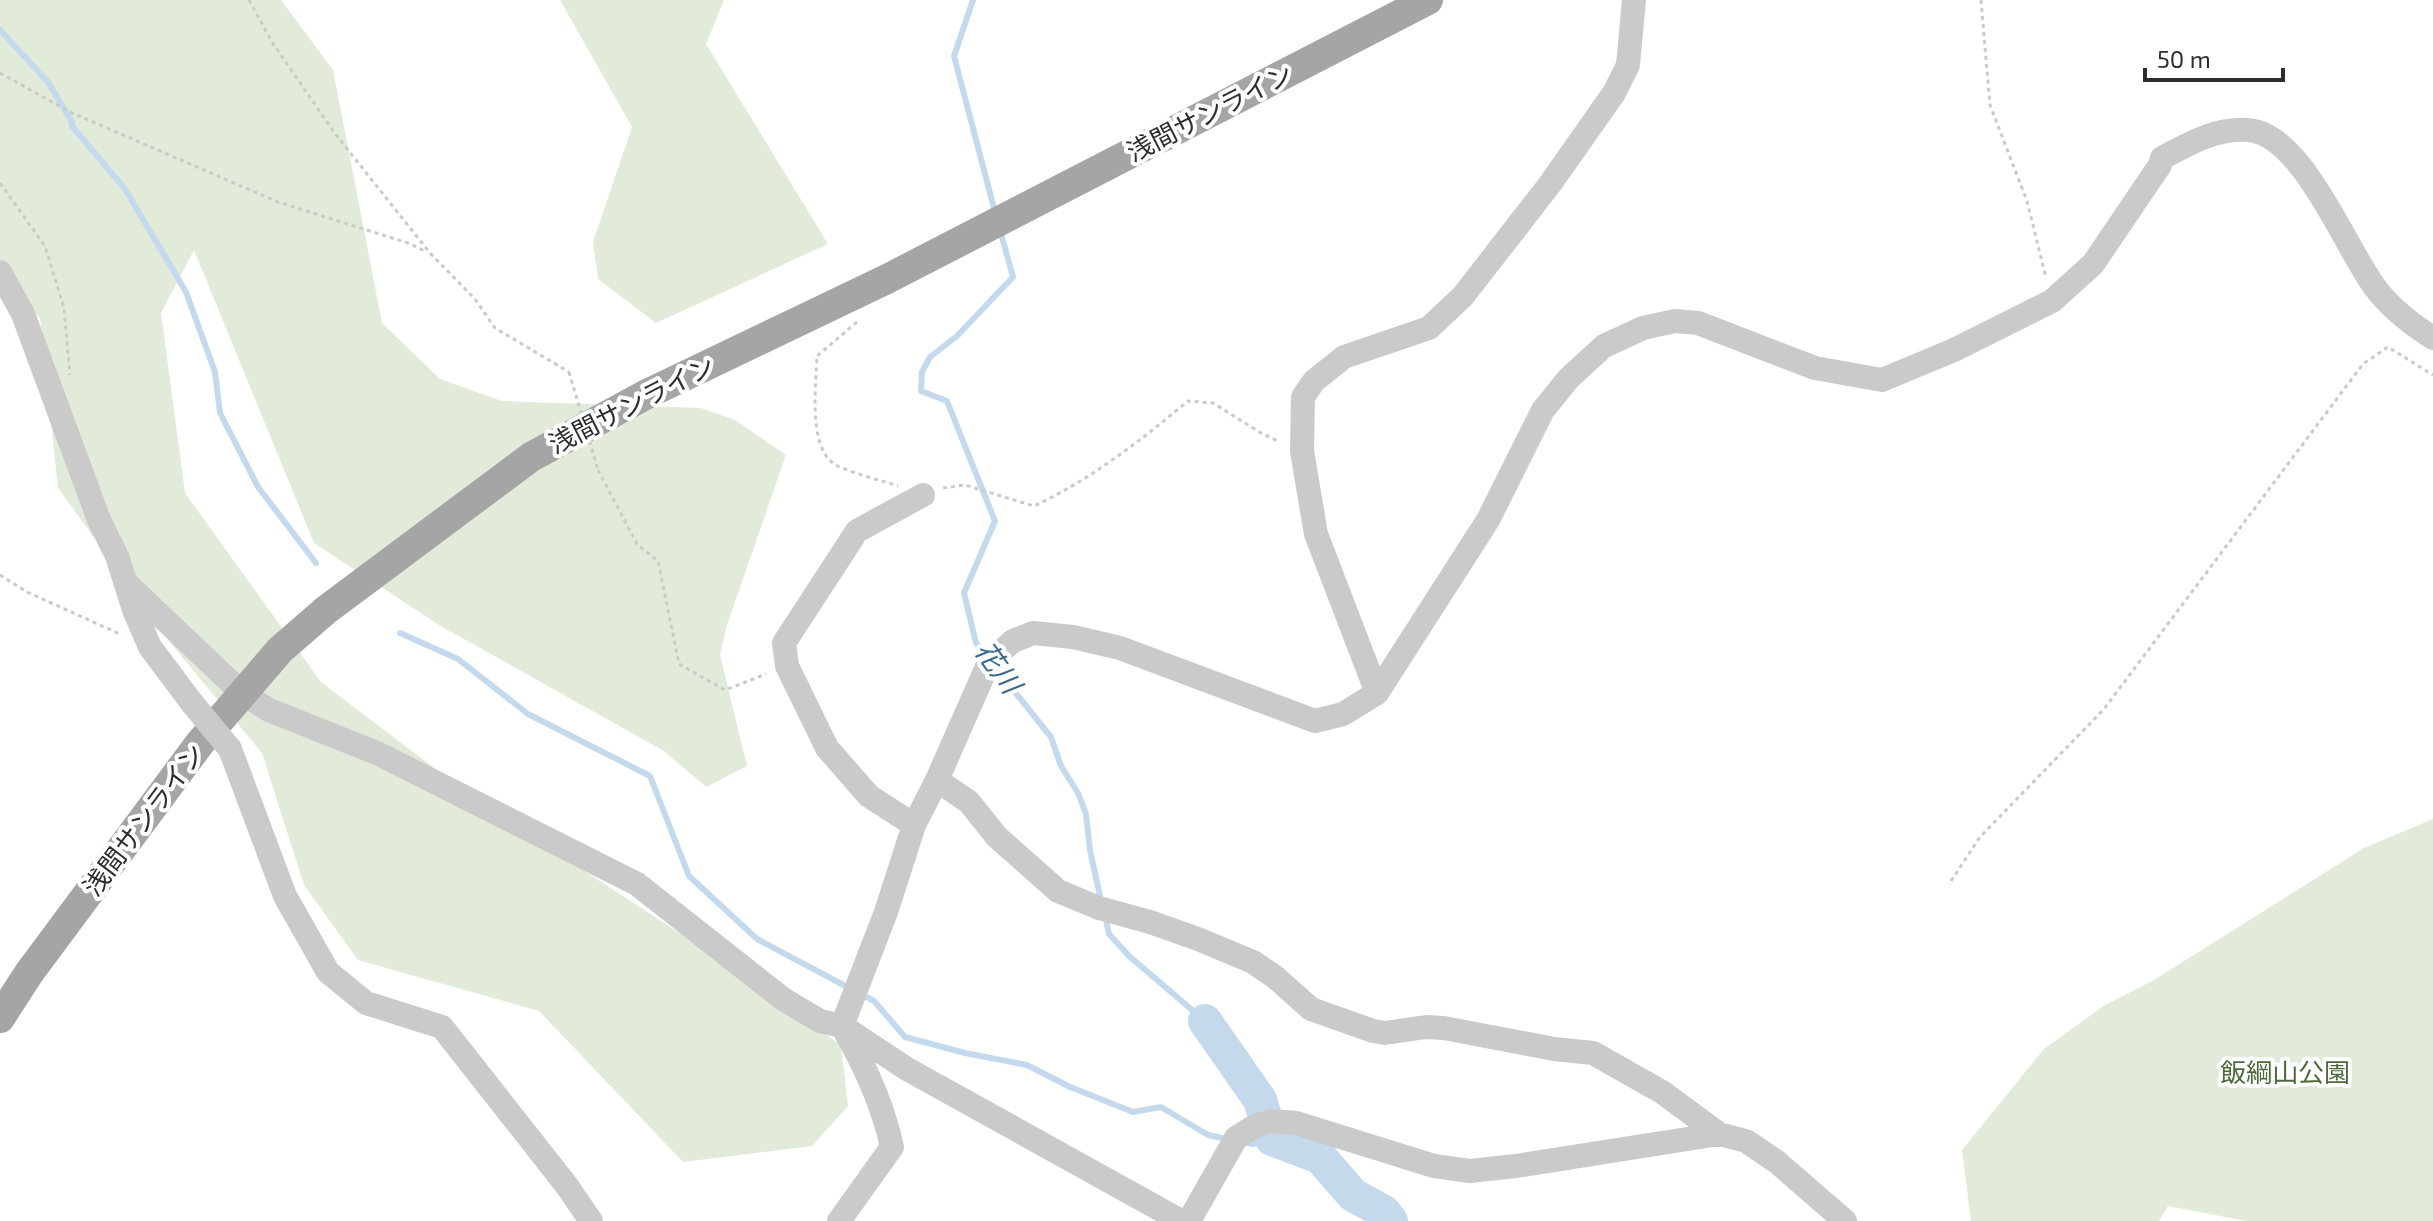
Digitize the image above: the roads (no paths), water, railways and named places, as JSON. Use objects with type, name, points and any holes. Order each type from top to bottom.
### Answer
[{"type":"main road","name":"浅間サンライン","points":[[0,1018],[29,973],[200,743],[280,650],[326,610],[531,457],[647,394],[887,279],[1428,0]]},
{"type":"street","points":[[1377,693],[1316,534],[1302,451],[1303,397],[1314,381],[1344,357],[1429,328],[1463,296],[1550,184],[1614,93],[1628,65],[1634,0]]},
{"type":"street","points":[[842,1026],[886,912],[914,825],[989,662],[1013,641],[1033,633],[1073,637],[1120,648],[1315,721],[1343,714],[1377,693],[1488,520],[1543,410],[1569,378],[1604,346],[1643,328],[1675,321],[1698,323],[1815,368],[1882,380],[1954,350],[2052,301],[2093,264],[2162,158],[2197,139],[2220,131],[2250,129],[2275,138],[2300,164],[2373,285],[2389,304],[2433,338]]},
{"type":"street","points":[[0,272],[23,314],[150,647],[230,749],[285,896],[328,972],[366,1003],[442,1027],[591,1221]]},
{"type":"street","points":[[914,825],[869,796],[827,748],[787,666],[784,643],[857,531],[923,495]]},
{"type":"street","points":[[125,582],[242,693],[269,710],[379,754],[637,884],[783,999],[820,1021],[842,1026],[907,1069],[1181,1221]]},
{"type":"street","points":[[937,780],[969,802],[997,837],[1058,891],[1099,908],[1198,939],[1253,962],[1311,1009],[1373,1031],[1385,1033],[1426,1027],[1444,1028],[1554,1049],[1593,1053],[1662,1092],[1719,1134],[1746,1141],[1777,1162],[1845,1221]]},
{"type":"street","points":[[839,1221],[892,1147],[885,1117],[863,1063],[842,1026]]},
{"type":"street","points":[[1189,1221],[1236,1138],[1255,1126],[1272,1121],[1296,1123],[1434,1166],[1470,1171],[1719,1134]]},
{"type":"waterway","name":"花川","points":[[973,0],[954,56],[995,212]]},
{"type":"waterway","points":[[0,30],[48,82],[72,126],[125,189],[186,292],[215,372],[220,413],[258,487],[316,563]]},
{"type":"waterway","name":"花川","points":[[987,657],[976,643],[964,593],[995,521],[947,401],[921,391],[922,372],[930,357],[957,336],[1013,277],[1000,230]]},
{"type":"waterway","points":[[400,633],[458,659],[528,714],[650,776],[689,876],[757,939],[851,989]]},
{"type":"waterway","name":"花川","points":[[994,666],[1051,737],[1061,766],[1078,793],[1086,814],[1101,901]]},
{"type":"waterway","name":"花川","points":[[1105,916],[1109,934],[1129,956],[1205,1021]]},
{"type":"waterway","points":[[861,994],[874,1001],[905,1037],[1027,1065],[1070,1087],[1133,1112],[1161,1107],[1208,1135],[1227,1139]]},
{"type":"waterway","name":"花川","points":[[1205,1021],[1260,1100],[1272,1139],[1320,1157],[1353,1195],[1384,1212],[1391,1221]]},
{"type":"waterway","points":[[1242,1142],[1253,1144],[1272,1139]]},
{"type":"park label","name":"飯綱山公園","points":[[2285,1073]]}]
